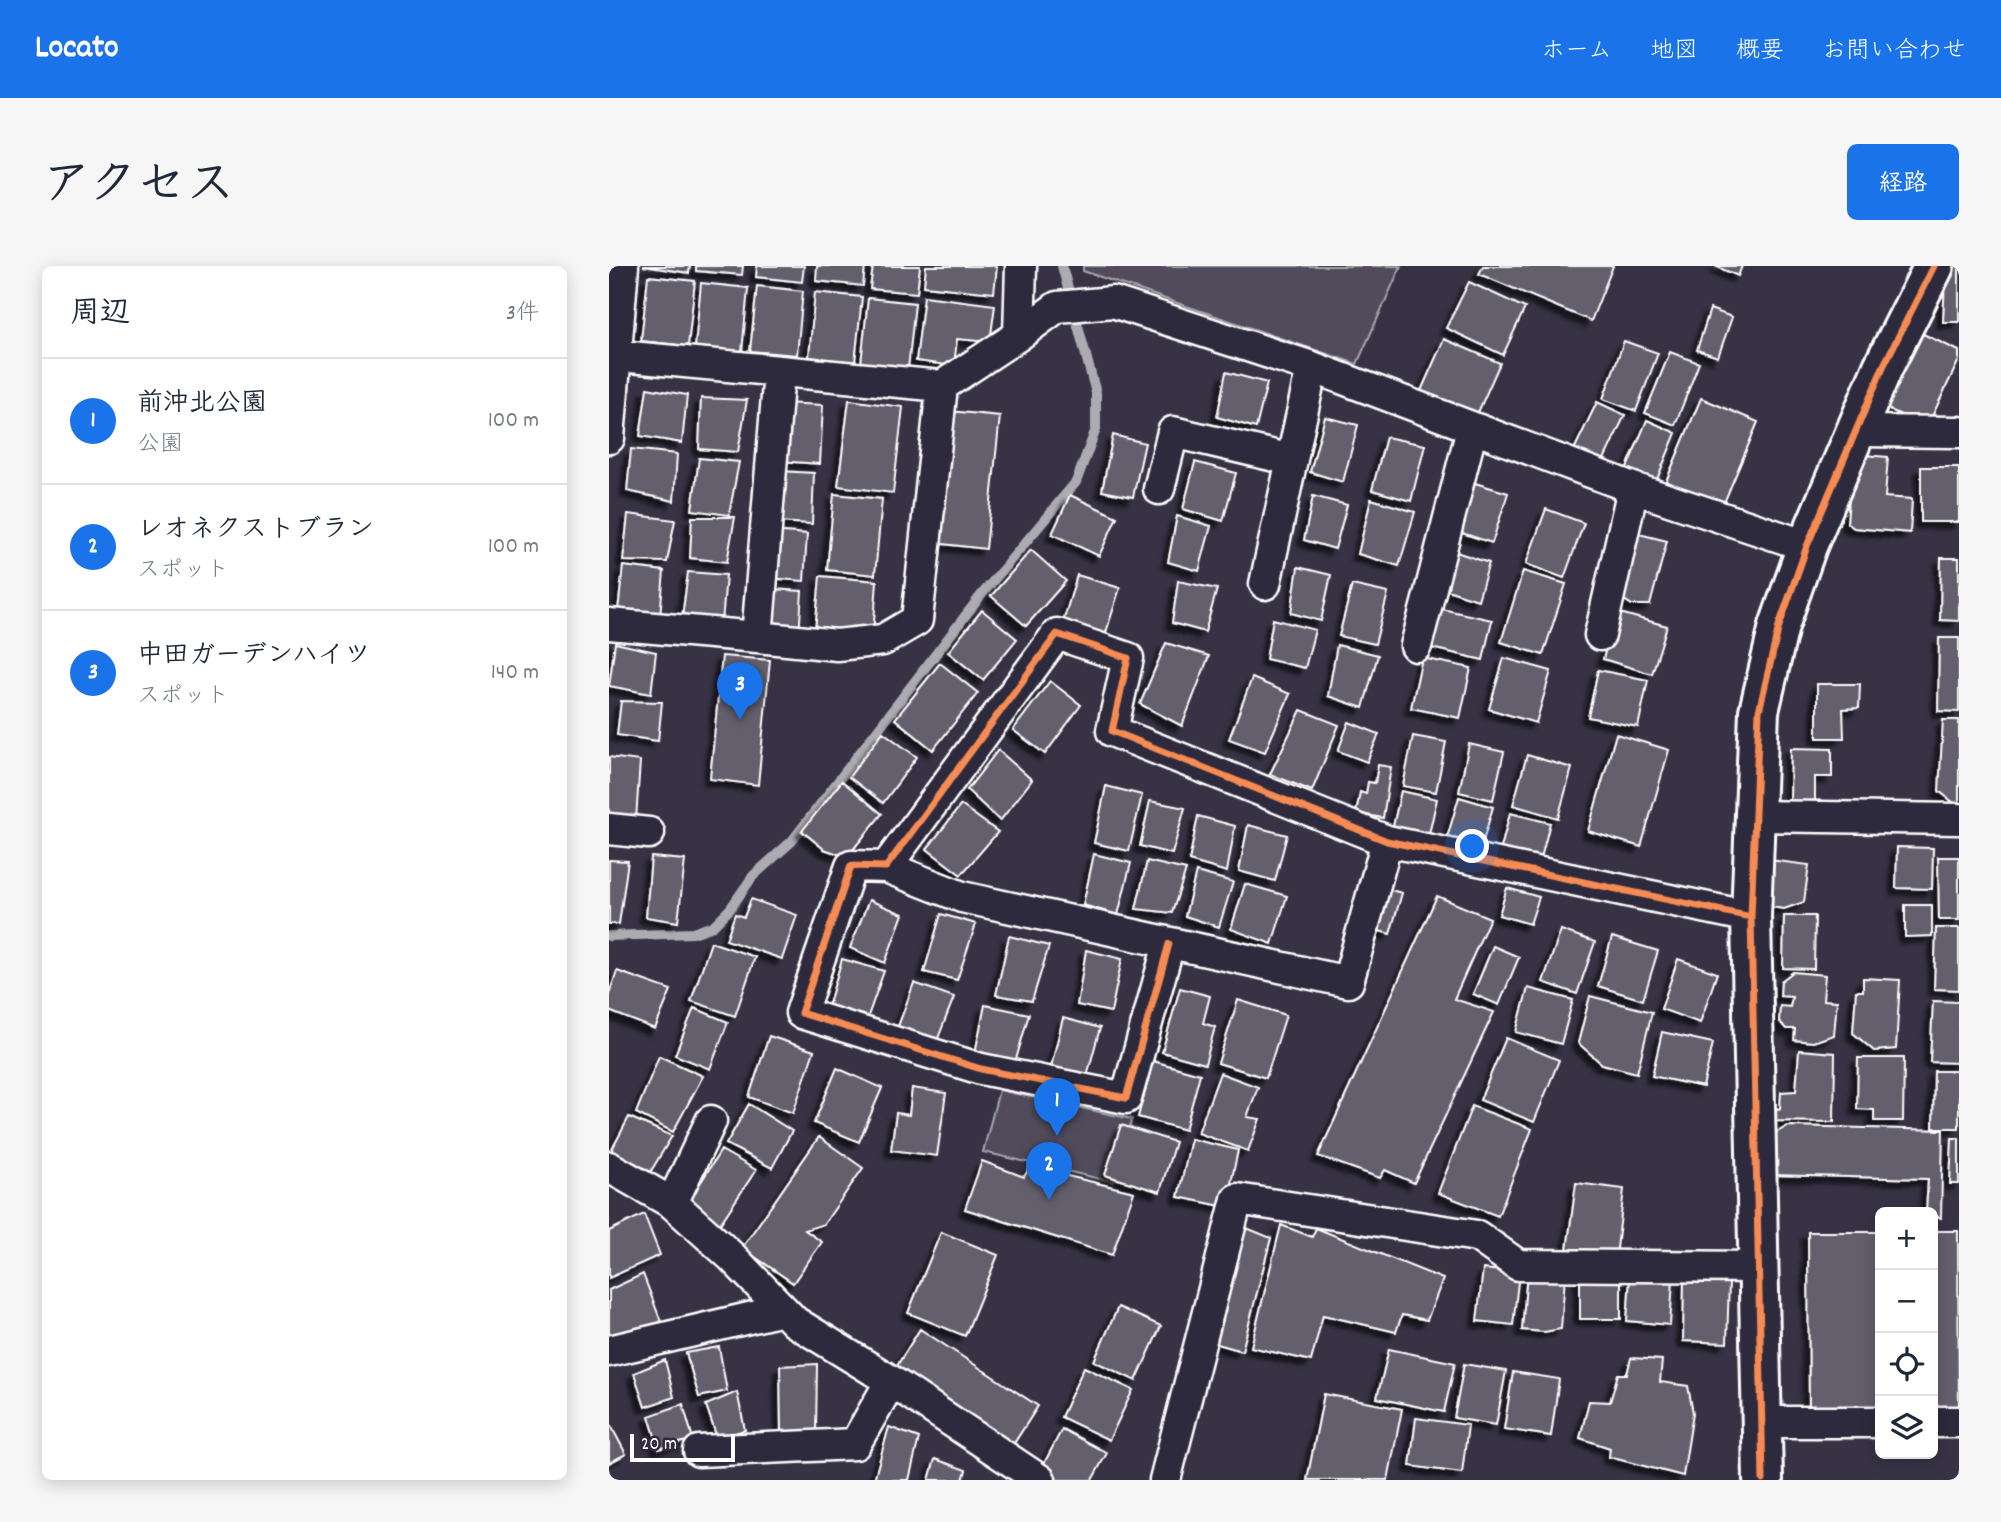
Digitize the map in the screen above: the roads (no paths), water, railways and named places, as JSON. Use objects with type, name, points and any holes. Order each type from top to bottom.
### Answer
[{"type":"street","points":[[609,438],[613,356],[623,266]]},
{"type":"street","points":[[1019,335],[1021,266]]},
{"type":"street","points":[[1763,1480],[1764,1422],[1751,917],[1759,711],[1779,626],[1807,546],[1883,367],[1934,266]]},
{"type":"street","points":[[613,356],[942,386],[1057,307],[1114,302],[1312,367],[1633,488],[1807,546]]},
{"type":"street","points":[[1265,584],[1312,367]]},
{"type":"street","points":[[757,637],[779,372]]},
{"type":"street","points":[[609,624],[837,645],[883,640],[917,620],[942,386]]},
{"type":"street","points":[[1416,646],[1472,429]]},
{"type":"street","points":[[1855,431],[1959,432]]},
{"type":"street","points":[[1159,489],[1173,432],[1292,460]]},
{"type":"street","points":[[1600,635],[1633,488]]},
{"type":"street","points":[[886,867],[1057,634],[1128,658],[1112,731],[1387,841],[1751,917]]},
{"type":"street","points":[[1755,816],[1959,819]]},
{"type":"street","points":[[609,830],[649,833]]},
{"type":"street","points":[[1169,944],[1126,1098],[981,1069],[801,1013],[851,866],[886,867],[962,897],[1348,982],[1387,841]]},
{"type":"street","points":[[673,1203],[711,1121]]},
{"type":"street","points":[[609,1167],[673,1203],[732,1256],[795,1322],[891,1381],[1040,1480]]},
{"type":"street","points":[[1165,1480],[1237,1199],[1477,1236],[1518,1265],[1760,1267]]},
{"type":"street","points":[[609,1351],[783,1310]]},
{"type":"street","points":[[699,1451],[855,1444],[891,1381]]},
{"type":"street","points":[[1764,1422],[1875,1422]]},
{"type":"street","points":[[1938,1422],[1959,1422]]},
{"type":"waterway","points":[[609,936],[693,933],[713,926],[730,909],[753,876],[792,841],[979,598],[1076,482],[1096,429],[1096,393],[1062,266]]},
{"type":"place","name":"中田ガーデンハイツ","points":[[740,720]]},
{"type":"place","name":"前沖北公園","points":[[1057,1136]]},
{"type":"place","name":"レオネクストブラン","points":[[1049,1200]]}]
